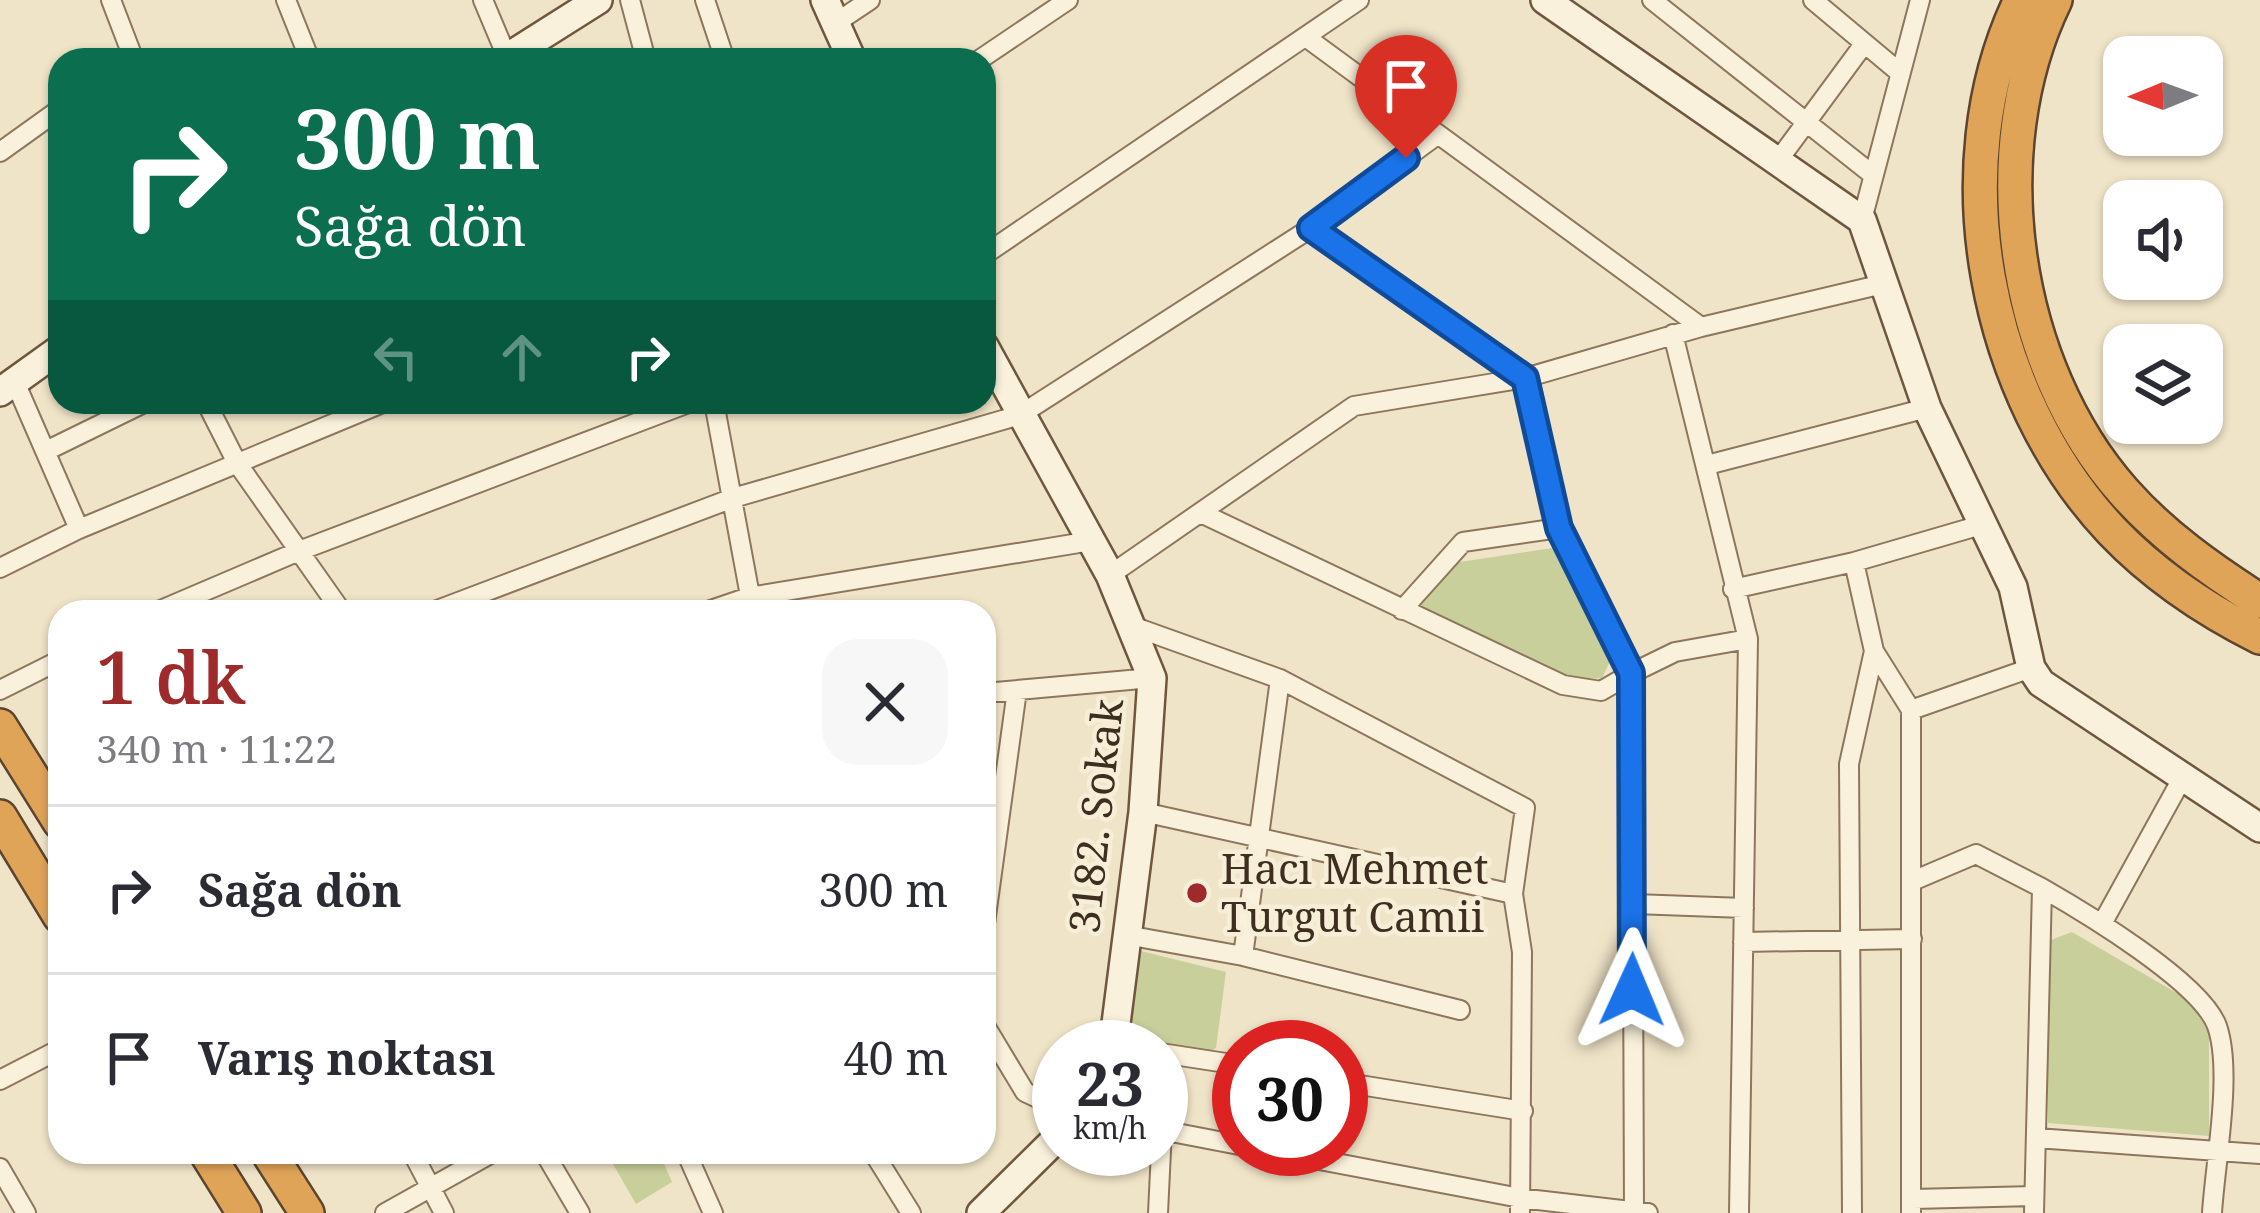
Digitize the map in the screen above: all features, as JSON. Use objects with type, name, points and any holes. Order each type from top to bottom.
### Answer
[{"type":"highway","points":[[2021,0],[1998,62],[1982,142],[1986,262],[2005,342],[2045,432],[2111,530],[2210,611],[2260,637]]},
{"type":"highway","points":[[2055,0],[2028,72],[2015,170],[2026,284],[2048,362],[2101,462],[2123,491],[2186,549],[2260,601]]},
{"type":"highway","points":[[0,726],[48,784]]},
{"type":"highway","points":[[0,817],[12,864],[48,903]]},
{"type":"highway","points":[[213,1164],[244,1213]]},
{"type":"highway","points":[[276,1164],[307,1213]]},
{"type":"main road","points":[[522,48],[598,0]]},
{"type":"main road","points":[[1545,0],[1862,220],[1928,408],[2013,587],[2031,668],[2041,683],[2260,828]]},
{"type":"main road","points":[[829,12],[846,48]]},
{"type":"main road","points":[[7,387],[48,358]]},
{"type":"main road","name":"3182. Sokak","points":[[996,369],[1110,575],[1136,627],[1152,678],[1120,1020]]},
{"type":"main road","points":[[981,1213],[1032,1163]]},
{"type":"street","points":[[111,0],[128,48]]},
{"type":"street","points":[[286,0],[305,48]]},
{"type":"street","points":[[483,0],[501,48]]},
{"type":"street","points":[[630,0],[643,48]]},
{"type":"street","points":[[705,0],[721,48]]},
{"type":"street","points":[[829,12],[870,0]]},
{"type":"street","points":[[996,49],[1068,0]]},
{"type":"street","points":[[996,247],[1359,0]]},
{"type":"street","points":[[1652,0],[1873,175]]},
{"type":"street","points":[[1862,220],[1920,0]]},
{"type":"street","points":[[1816,1],[1899,72]]},
{"type":"street","points":[[1307,38],[1701,327]]},
{"type":"street","points":[[1777,162],[1864,44]]},
{"type":"street","points":[[1,150],[48,118]]},
{"type":"street","points":[[464,600],[733,498],[1020,415],[1311,228],[1437,135]]},
{"type":"street","points":[[1311,228],[1525,378],[1559,528],[1631,673],[1634,1212]]},
{"type":"street","points":[[1110,575],[1354,406],[1525,378],[1673,334],[1883,284]]},
{"type":"street","points":[[1673,334],[1748,639],[1739,1213]]},
{"type":"street","points":[[7,387],[48,450],[79,529]]},
{"type":"street","points":[[1707,464],[1928,408]]},
{"type":"street","points":[[48,450],[122,414]]},
{"type":"street","points":[[212,414],[237,463],[334,600]]},
{"type":"street","points":[[0,568],[79,529],[356,414]]},
{"type":"street","points":[[184,600],[299,551],[659,414]]},
{"type":"street","points":[[716,414],[750,600]]},
{"type":"street","points":[[1201,513],[1563,685],[1600,691],[1675,652],[1748,639]]},
{"type":"street","points":[[1733,589],[1854,562],[1982,525]]},
{"type":"street","points":[[1402,610],[1463,542],[1559,528]]},
{"type":"street","points":[[773,600],[1091,541]]},
{"type":"street","points":[[1854,562],[1874,651],[1911,710],[1915,880],[1912,1206],[2034,1205],[2042,888]]},
{"type":"street","points":[[1136,627],[1280,679],[1525,808],[1513,894],[1522,952],[1520,1205]]},
{"type":"street","points":[[1852,1213],[1849,764],[1874,651]]},
{"type":"street","points":[[0,690],[48,666]]},
{"type":"street","points":[[1911,710],[2031,668]]},
{"type":"street","points":[[996,692],[1152,678]]},
{"type":"street","points":[[1243,956],[1280,679]]},
{"type":"street","points":[[996,843],[1017,690]]},
{"type":"street","points":[[2102,922],[2184,775]]},
{"type":"street","points":[[1143,812],[1513,894]]},
{"type":"street","points":[[1915,880],[1976,854],[2102,922],[2201,1001],[2216,1026],[2212,1213]]},
{"type":"street","points":[[1634,904],[1744,908]]},
{"type":"street","points":[[1126,935],[1243,956],[1460,1010]]},
{"type":"street","points":[[1742,942],[1912,939]]},
{"type":"street","points":[[996,1044],[1025,1092],[1032,1095]]},
{"type":"street","points":[[0,1080],[48,1055]]},
{"type":"street","points":[[1368,1086],[1523,1111]]},
{"type":"street","points":[[2036,1138],[2260,1154]]},
{"type":"street","points":[[417,1164],[444,1213]]},
{"type":"street","points":[[385,1213],[470,1164]]},
{"type":"street","points":[[551,1164],[580,1213]]},
{"type":"street","points":[[691,1164],[713,1213]]},
{"type":"street","points":[[880,1164],[911,1213]]},
{"type":"street","points":[[0,1168],[26,1213]]},
{"type":"street","points":[[1368,1172],[1520,1205],[1648,1213]]},
{"type":"street","points":[[1158,1213],[1159,1176]]},
{"type":"green space","points":[[1559,547],[1615,651],[1602,678],[1567,680],[1414,605],[1453,563]]},
{"type":"green space","points":[[2072,932],[2187,999],[2209,1027],[2209,1136],[2048,1123],[2048,941]]},
{"type":"green space","points":[[1137,950],[1226,972],[1220,1020],[1212,1020],[1212,1051],[1207,1054],[1188,1050],[1188,1020],[1128,1020]]},
{"type":"green space","points":[[613,1164],[664,1164],[672,1182],[636,1204]]},
{"type":"place","name":"Hacı Mehmet Turgut Camii","points":[[1197,893]]},
{"type":"route","points":[[1406,158],[1311,228],[1525,378],[1559,528],[1631,673],[1632,990]]}]
